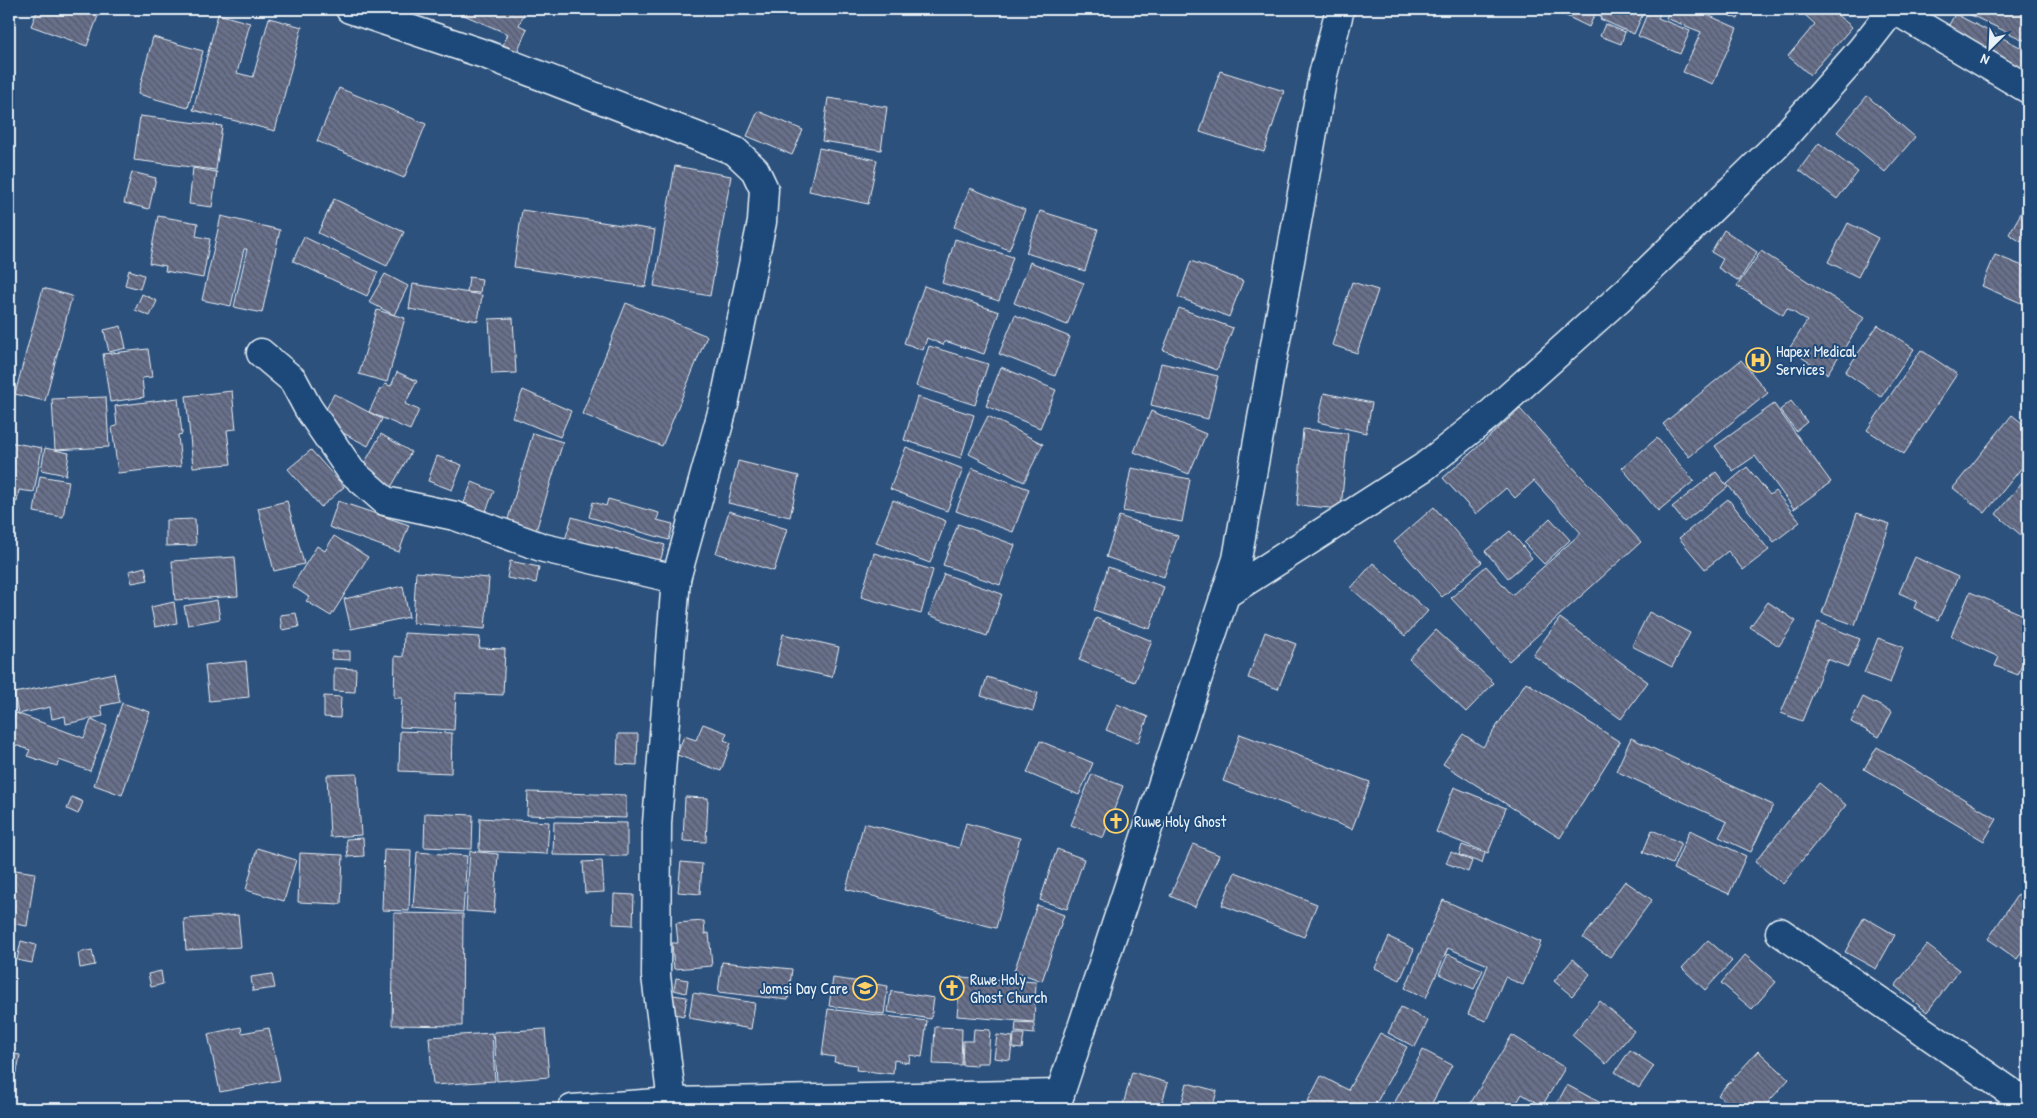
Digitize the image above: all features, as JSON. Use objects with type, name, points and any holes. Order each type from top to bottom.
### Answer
[{"type":"street","points":[[350,9],[487,55],[735,151],[755,170],[764,189],[762,222],[724,405],[676,579],[657,823],[656,976],[672,1102]]},
{"type":"street","points":[[572,1109],[672,1102],[1057,1102],[1237,559],[1322,75],[1340,9]]},
{"type":"street","points":[[1226,594],[1424,467],[1488,416],[1625,293],[1776,146],[1861,50],[1893,9],[2028,89]]},
{"type":"street","points":[[262,353],[294,380],[308,408],[352,471],[385,500],[455,516],[544,548],[676,579]]},
{"type":"street","points":[[1780,932],[2028,1104]]},
{"type":"building","points":[[38,9],[92,9],[91,11],[99,13],[87,46],[31,26]]},
{"type":"building","points":[[450,9],[526,9],[519,25],[527,29],[517,52],[503,45],[508,34]]},
{"type":"building","points":[[1560,9],[1597,9],[1589,27],[1558,12]]},
{"type":"building","points":[[1605,9],[1645,9],[1634,34],[1600,19]]},
{"type":"building","points":[[1649,9],[1662,9],[1658,18],[1690,31],[1680,54],[1638,36]]},
{"type":"building","points":[[1670,9],[1694,9],[1737,28],[1713,84],[1683,72],[1701,32],[1666,18]]},
{"type":"building","points":[[1714,9],[1742,9],[1738,19]]},
{"type":"building","points":[[1809,9],[1830,9],[1852,27],[1810,75],[1788,56],[1815,24],[1804,14]]},
{"type":"building","points":[[1958,9],[2028,9],[2028,42]]},
{"type":"building","points":[[218,14],[250,23],[237,73],[253,77],[269,18],[302,27],[275,131],[193,110]]},
{"type":"building","points":[[1955,14],[2028,51],[2028,77],[1944,34]]},
{"type":"building","points":[[1605,24],[1625,32],[1621,44],[1600,36]]},
{"type":"building","points":[[153,37],[203,51],[188,108],[138,94]]},
{"type":"building","points":[[1220,71],[1284,91],[1264,152],[1200,132]]},
{"type":"building","points":[[339,88],[426,124],[404,178],[317,141]]},
{"type":"building","points":[[1867,96],[1915,137],[1885,172],[1837,132]]},
{"type":"building","points":[[828,98],[887,107],[881,150],[822,141]]},
{"type":"building","points":[[758,111],[803,130],[792,155],[747,136]]},
{"type":"building","points":[[140,116],[222,126],[216,170],[134,160]]},
{"type":"building","points":[[1819,143],[1858,172],[1837,199],[1799,170]]},
{"type":"building","points":[[819,148],[877,160],[868,204],[809,191]]},
{"type":"building","points":[[675,166],[731,176],[710,296],[654,286]]},
{"type":"building","points":[[193,168],[217,172],[212,207],[189,204]]},
{"type":"building","points":[[132,172],[156,178],[149,209],[124,203]]},
{"type":"building","points":[[970,188],[1025,210],[1009,250],[954,227]]},
{"type":"building","points":[[334,199],[404,232],[387,266],[318,233]]},
{"type":"building","points":[[2028,201],[2028,230],[2021,242],[2009,234]]},
{"type":"building","points":[[522,210],[655,230],[646,287],[514,267]]},
{"type":"building","points":[[1040,211],[1098,229],[1085,271],[1026,253]]},
{"type":"building","points":[[158,216],[198,223],[196,236],[210,239],[203,278],[165,271],[166,266],[149,263]]},
{"type":"building","points":[[221,216],[280,230],[262,313],[234,307],[247,249],[244,249],[231,306],[202,300]]},
{"type":"building","points":[[1848,223],[1878,238],[1858,277],[1828,262]]},
{"type":"building","points":[[1724,230],[1757,252],[1739,281],[1718,268],[1723,259],[1711,252]]},
{"type":"building","points":[[304,237],[378,272],[367,296],[293,261]]},
{"type":"building","points":[[955,239],[1013,257],[999,301],[942,283]]},
{"type":"building","points":[[1761,251],[1864,318],[1827,374],[1789,349],[1807,321],[1787,308],[1783,315],[1737,286]]},
{"type":"building","points":[[1995,255],[2028,268],[2028,306],[1982,286]]},
{"type":"building","points":[[1191,261],[1243,281],[1229,317],[1178,297]]},
{"type":"building","points":[[1030,262],[1084,283],[1067,325],[1014,303]]},
{"type":"building","points":[[129,270],[144,275],[140,289],[125,285]]},
{"type":"building","points":[[385,274],[408,286],[394,315],[369,302]]},
{"type":"building","points":[[469,277],[482,279],[480,293],[467,292]]},
{"type":"building","points":[[1352,282],[1378,290],[1357,353],[1332,345]]},
{"type":"building","points":[[413,284],[482,295],[478,321],[409,309]]},
{"type":"building","points":[[924,286],[999,312],[984,354],[945,341],[943,345],[927,338],[923,350],[904,343]]},
{"type":"building","points":[[43,288],[72,296],[45,401],[15,394]]},
{"type":"building","points":[[142,294],[157,301],[150,316],[135,310]]},
{"type":"building","points":[[626,303],[707,336],[662,446],[582,414]]},
{"type":"building","points":[[1179,308],[1233,328],[1217,370],[1163,350]]},
{"type":"building","points":[[377,310],[405,318],[387,382],[359,374]]},
{"type":"building","points":[[1015,315],[1070,337],[1055,376],[999,354]]},
{"type":"building","points":[[513,318],[516,373],[492,374],[489,319]]},
{"type":"building","points":[[1878,325],[1914,349],[1881,397],[1845,372]]},
{"type":"building","points":[[121,326],[126,348],[109,352],[104,330]]},
{"type":"building","points":[[929,346],[988,364],[975,405],[916,386]]},
{"type":"building","points":[[148,349],[152,377],[142,378],[144,397],[110,402],[103,354]]},
{"type":"building","points":[[1921,350],[1957,374],[1904,454],[1867,430]]},
{"type":"building","points":[[1741,360],[1768,393],[1689,457],[1663,424]]},
{"type":"building","points":[[1161,363],[1218,376],[1208,419],[1151,405]]},
{"type":"building","points":[[1001,367],[1056,390],[1040,428],[986,406]]},
{"type":"building","points":[[397,372],[417,381],[405,404],[419,410],[410,430],[369,412],[380,389],[385,384],[391,386]]},
{"type":"building","points":[[523,390],[571,411],[560,437],[512,417]]},
{"type":"building","points":[[232,391],[236,429],[227,430],[231,464],[193,467],[186,396]]},
{"type":"building","points":[[1324,393],[1372,403],[1366,433],[1318,422]]},
{"type":"building","points":[[334,394],[382,419],[368,446],[320,421]]},
{"type":"building","points":[[106,397],[109,447],[55,450],[52,399]]},
{"type":"building","points":[[917,397],[974,415],[961,458],[904,440]]},
{"type":"building","points":[[178,398],[182,434],[178,435],[181,466],[118,473],[112,427],[117,426],[115,406]]},
{"type":"building","points":[[1791,401],[1807,422],[1796,431],[1780,410]]},
{"type":"building","points":[[1774,404],[1831,482],[1794,509],[1755,456],[1733,471],[1715,446]]},
{"type":"building","points":[[1520,409],[1641,542],[1509,661],[1451,598],[1486,566],[1512,595],[1581,533],[1534,481],[1515,498],[1506,488],[1476,514],[1443,478]]},
{"type":"building","points":[[1151,411],[1206,434],[1189,474],[1134,452]]},
{"type":"building","points":[[2012,415],[2028,428],[2028,460],[1985,513],[1953,488]]},
{"type":"building","points":[[988,416],[1043,444],[1024,482],[969,454]]},
{"type":"building","points":[[1303,429],[1348,433],[1341,509],[1297,505]]},
{"type":"building","points":[[533,433],[563,442],[535,534],[506,526]]},
{"type":"building","points":[[381,434],[411,452],[389,491],[359,473]]},
{"type":"building","points":[[1657,438],[1694,481],[1658,511],[1622,468]]},
{"type":"building","points":[[9,442],[42,448],[34,492],[19,490],[17,502],[9,500]]},
{"type":"building","points":[[906,447],[963,469],[947,511],[890,489]]},
{"type":"building","points":[[45,448],[69,453],[66,475],[41,470]]},
{"type":"building","points":[[311,450],[344,487],[321,507],[288,469]]},
{"type":"building","points":[[437,456],[462,465],[452,490],[428,481]]},
{"type":"building","points":[[738,461],[799,476],[790,517],[728,503]]},
{"type":"building","points":[[1747,467],[1770,495],[1775,491],[1800,522],[1774,542],[1727,484]]},
{"type":"building","points":[[972,468],[1029,489],[1013,532],[956,511]]},
{"type":"building","points":[[1131,468],[1190,479],[1182,522],[1123,511]]},
{"type":"building","points":[[1716,472],[1728,487],[1684,522],[1672,507]]},
{"type":"building","points":[[2028,475],[2028,541],[1996,514]]},
{"type":"building","points":[[40,476],[69,481],[63,517],[34,512]]},
{"type":"building","points":[[472,482],[494,491],[486,511],[464,503]]},
{"type":"building","points":[[608,499],[659,513],[657,520],[673,524],[669,540],[589,517],[593,502],[606,506]]},
{"type":"building","points":[[1728,499],[1769,550],[1743,570],[1728,551],[1705,569],[1679,538]]},
{"type":"building","points":[[893,500],[946,521],[930,563],[876,543]]},
{"type":"building","points":[[287,501],[304,564],[274,571],[258,508]]},
{"type":"building","points":[[338,501],[409,525],[399,552],[329,527]]},
{"type":"building","points":[[1434,507],[1482,562],[1442,597],[1394,542]]},
{"type":"building","points":[[729,511],[787,529],[774,571],[716,553]]},
{"type":"building","points":[[1857,513],[1890,524],[1855,625],[1822,613]]},
{"type":"building","points":[[1119,516],[1178,536],[1164,577],[1106,557]]},
{"type":"building","points":[[572,517],[665,545],[657,571],[564,543]]},
{"type":"building","points":[[1550,518],[1570,540],[1544,564],[1524,543]]},
{"type":"building","points":[[195,519],[196,545],[166,546],[166,520]]},
{"type":"building","points":[[958,524],[1015,545],[1000,585],[943,565]]},
{"type":"building","points":[[1510,531],[1532,558],[1508,578],[1485,551]]},
{"type":"building","points":[[334,536],[368,557],[331,616],[306,601],[309,597],[292,586],[317,546],[325,551]]},
{"type":"building","points":[[874,553],[933,570],[921,614],[861,597]]},
{"type":"building","points":[[235,557],[238,596],[175,600],[172,561]]},
{"type":"building","points":[[1915,557],[1958,577],[1938,620],[1914,608],[1917,601],[1899,593]]},
{"type":"building","points":[[510,561],[539,567],[536,583],[507,578]]},
{"type":"building","points":[[1373,563],[1428,611],[1405,636],[1351,588]]},
{"type":"building","points":[[145,567],[148,580],[132,583],[129,571]]},
{"type":"building","points":[[1108,567],[1164,587],[1150,629],[1094,610]]},
{"type":"building","points":[[416,572],[489,578],[485,629],[413,623]]},
{"type":"building","points":[[944,574],[1002,594],[987,636],[929,615]]},
{"type":"building","points":[[403,586],[409,617],[351,629],[344,599]]},
{"type":"building","points":[[1970,592],[2028,617],[2028,650],[2018,675],[1995,666],[1999,657],[1951,636]]},
{"type":"building","points":[[217,600],[220,619],[188,625],[184,606]]},
{"type":"building","points":[[174,602],[177,623],[155,627],[151,607]]},
{"type":"building","points":[[1768,602],[1796,621],[1779,646],[1750,627]]},
{"type":"building","points":[[1649,612],[1690,633],[1672,667],[1632,646]]},
{"type":"building","points":[[296,613],[299,627],[282,630],[280,615]]},
{"type":"building","points":[[1096,618],[1152,641],[1135,682],[1079,660]]},
{"type":"building","points":[[1560,618],[1648,682],[1621,719],[1533,655]]},
{"type":"building","points":[[1818,622],[1860,639],[1848,667],[1827,659],[1802,721],[1781,713]]},
{"type":"building","points":[[1436,630],[1494,683],[1466,712],[1409,659]]},
{"type":"building","points":[[1265,632],[1296,644],[1278,689],[1248,678]]},
{"type":"building","points":[[404,633],[480,637],[479,648],[505,649],[503,695],[456,693],[454,730],[400,727],[402,698],[394,698],[395,656],[403,657]]},
{"type":"building","points":[[783,634],[839,647],[832,677],[776,665]]},
{"type":"building","points":[[1878,638],[1903,647],[1890,683],[1864,673]]},
{"type":"building","points":[[332,651],[350,651],[350,660],[331,659]]},
{"type":"building","points":[[246,661],[249,697],[209,701],[205,665]]},
{"type":"building","points":[[334,668],[356,669],[355,692],[334,691]]},
{"type":"building","points":[[114,673],[120,702],[101,706],[103,716],[66,724],[65,716],[52,719],[50,707],[18,714],[14,693]]},
{"type":"building","points":[[987,677],[1038,693],[1033,711],[981,696]]},
{"type":"building","points":[[1526,682],[1620,742],[1560,838],[1443,764],[1463,734],[1483,747]]},
{"type":"building","points":[[324,696],[341,697],[340,718],[324,717]]},
{"type":"building","points":[[1863,697],[1892,712],[1879,737],[1851,722]]},
{"type":"building","points":[[122,703],[150,712],[122,795],[94,785]]},
{"type":"building","points":[[1117,704],[1148,717],[1138,743],[1106,730]]},
{"type":"building","points":[[16,713],[84,738],[91,720],[107,726],[90,771],[59,760],[57,766],[27,756],[30,750],[9,743],[9,722],[12,723]]},
{"type":"building","points":[[703,724],[727,733],[724,740],[731,743],[721,771],[677,755],[684,736],[696,740]]},
{"type":"building","points":[[400,731],[452,733],[451,773],[399,771]]},
{"type":"building","points":[[618,734],[638,734],[637,765],[617,764]]},
{"type":"building","points":[[1240,734],[1370,782],[1352,829],[1223,781]]},
{"type":"building","points":[[1631,738],[1773,805],[1751,852],[1719,837],[1727,822],[1616,771]]},
{"type":"building","points":[[1040,741],[1093,763],[1079,795],[1027,773]]},
{"type":"building","points":[[1877,747],[1997,819],[1984,841],[1864,769]]},
{"type":"building","points":[[357,774],[361,835],[330,837],[327,775]]},
{"type":"building","points":[[1092,774],[1123,786],[1103,838],[1071,825]]},
{"type":"building","points":[[1819,783],[1846,805],[1783,884],[1755,862]]},
{"type":"building","points":[[1454,787],[1506,808],[1488,853],[1436,832]]},
{"type":"building","points":[[528,792],[626,795],[626,818],[527,815]]},
{"type":"building","points":[[72,797],[83,802],[78,814],[67,809]]},
{"type":"building","points":[[685,797],[708,798],[706,842],[683,841]]},
{"type":"building","points":[[425,813],[473,815],[472,849],[424,847]]},
{"type":"building","points":[[480,818],[549,822],[547,854],[479,851]]},
{"type":"building","points":[[554,822],[627,823],[627,856],[553,855]]},
{"type":"building","points":[[864,823],[959,848],[966,823],[1020,838],[996,928],[846,889]]},
{"type":"building","points":[[1652,830],[1681,843],[1672,864],[1643,852]]},
{"type":"building","points":[[1690,830],[1746,856],[1729,894],[1673,869]]},
{"type":"building","points":[[363,838],[364,856],[348,857],[346,839]]},
{"type":"building","points":[[1193,844],[1219,855],[1195,907],[1170,896]]},
{"type":"building","points":[[1462,845],[1485,853],[1482,863],[1459,855]]},
{"type":"building","points":[[257,848],[296,860],[284,901],[246,890]]},
{"type":"building","points":[[384,849],[411,850],[409,911],[382,910]]},
{"type":"building","points":[[1057,849],[1084,859],[1067,909],[1040,900]]},
{"type":"building","points":[[470,851],[498,854],[494,913],[466,911]]},
{"type":"building","points":[[417,852],[467,856],[463,912],[413,908]]},
{"type":"building","points":[[1451,852],[1472,861],[1468,872],[1446,863]]},
{"type":"building","points":[[300,853],[343,855],[341,904],[298,902]]},
{"type":"building","points":[[602,861],[604,892],[585,893],[583,862]]},
{"type":"building","points":[[681,862],[702,864],[700,894],[678,892]]},
{"type":"building","points":[[9,869],[35,873],[27,926],[9,923]]},
{"type":"building","points":[[1235,872],[1317,904],[1304,937],[1222,905]]},
{"type":"building","points":[[1625,881],[1652,900],[1610,957],[1583,938]]},
{"type":"building","points":[[614,894],[634,895],[633,925],[613,924]]},
{"type":"building","points":[[2018,894],[2028,900],[2028,943],[2017,959],[1988,939]]},
{"type":"building","points":[[1443,900],[1541,942],[1523,985],[1505,977],[1486,1021],[1468,1014],[1488,965],[1448,948],[1426,998],[1405,988]]},
{"type":"building","points":[[1037,905],[1064,915],[1042,981],[1014,971]]},
{"type":"building","points":[[394,913],[463,914],[462,1026],[392,1025]]},
{"type":"building","points":[[238,915],[241,947],[186,950],[184,919]]},
{"type":"building","points":[[1864,917],[1895,935],[1876,969],[1845,952]]},
{"type":"building","points":[[704,921],[705,934],[709,933],[712,966],[674,969],[672,943],[678,943],[676,923]]},
{"type":"building","points":[[1389,937],[1414,949],[1400,980],[1375,968]]},
{"type":"building","points":[[1708,940],[1732,961],[1705,990],[1682,968]]},
{"type":"building","points":[[21,941],[36,945],[32,963],[17,960]]},
{"type":"building","points":[[1927,945],[1959,970],[1927,1012],[1895,986]]},
{"type":"building","points":[[92,950],[95,965],[80,968],[78,953]]},
{"type":"building","points":[[1448,954],[1483,970],[1474,989],[1439,974]]},
{"type":"building","points":[[1745,955],[1776,982],[1752,1009],[1721,983]]},
{"type":"building","points":[[1573,959],[1590,974],[1572,996],[1554,981]]},
{"type":"building","points":[[722,962],[792,969],[788,1000],[718,992]]},
{"type":"building","points":[[161,971],[163,984],[151,987],[148,974]]},
{"type":"building","points":[[272,974],[275,988],[253,991],[251,977]]},
{"type":"building","points":[[960,977],[1036,982],[1034,1022],[957,1016]]},
{"type":"building","points":[[676,978],[688,980],[686,993],[674,990]]},
{"type":"building","points":[[833,978],[888,986],[884,1014],[829,1006]]},
{"type":"building","points":[[891,991],[934,998],[931,1019],[888,1012]]},
{"type":"building","points":[[693,993],[755,1003],[751,1029],[689,1018]]},
{"type":"building","points":[[673,995],[687,997],[684,1016],[670,1013]]},
{"type":"building","points":[[1600,1001],[1634,1031],[1606,1064],[1572,1035]]},
{"type":"building","points":[[1401,1007],[1428,1021],[1415,1047],[1388,1033]]},
{"type":"building","points":[[828,1009],[927,1021],[922,1057],[910,1055],[909,1063],[894,1060],[893,1074],[856,1070],[857,1065],[834,1062],[835,1057],[822,1055]]},
{"type":"building","points":[[1016,1022],[1034,1023],[1034,1034],[1015,1032]]},
{"type":"building","points":[[241,1027],[242,1033],[269,1028],[280,1080],[220,1092],[208,1034]]},
{"type":"building","points":[[935,1027],[962,1028],[961,1065],[933,1064]]},
{"type":"building","points":[[545,1029],[549,1077],[497,1081],[494,1032]]},
{"type":"building","points":[[974,1029],[990,1030],[988,1063],[977,1063],[977,1066],[962,1065],[963,1041],[973,1041]]},
{"type":"building","points":[[492,1033],[495,1081],[433,1085],[429,1037]]},
{"type":"building","points":[[1380,1033],[1407,1047],[1373,1109],[1314,1109],[1306,1105],[1321,1076],[1348,1090]]},
{"type":"building","points":[[1014,1034],[1024,1034],[1022,1049],[1013,1048]]},
{"type":"building","points":[[997,1035],[1013,1037],[1010,1060],[994,1058]]},
{"type":"building","points":[[1512,1035],[1565,1068],[1542,1106],[1522,1094],[1513,1109],[1467,1109]]},
{"type":"building","points":[[1423,1050],[1452,1065],[1429,1109],[1391,1109]]},
{"type":"building","points":[[1630,1050],[1654,1066],[1639,1088],[1615,1072]]},
{"type":"building","points":[[1758,1051],[1789,1079],[1762,1109],[1734,1109],[1718,1095]]},
{"type":"building","points":[[9,1053],[20,1055],[17,1072],[9,1070]]},
{"type":"building","points":[[1132,1072],[1168,1083],[1160,1109],[1139,1109],[1123,1105]]},
{"type":"building","points":[[1187,1083],[1217,1091],[1212,1109],[1180,1109]]},
{"type":"building","points":[[1567,1085],[1612,1109],[1554,1109]]},
{"type":"building","points":[[1238,1104],[1252,1109],[1236,1109]]},
{"type":"place","name":"Hapex Medical Services","points":[[1758,360]]},
{"type":"place","name":"Ruwe Holy Ghost","points":[[1116,821]]},
{"type":"place","name":"Jomsi Day Care","points":[[865,988]]},
{"type":"place","name":"Ruwe Holy Ghost Church","points":[[952,988]]}]
